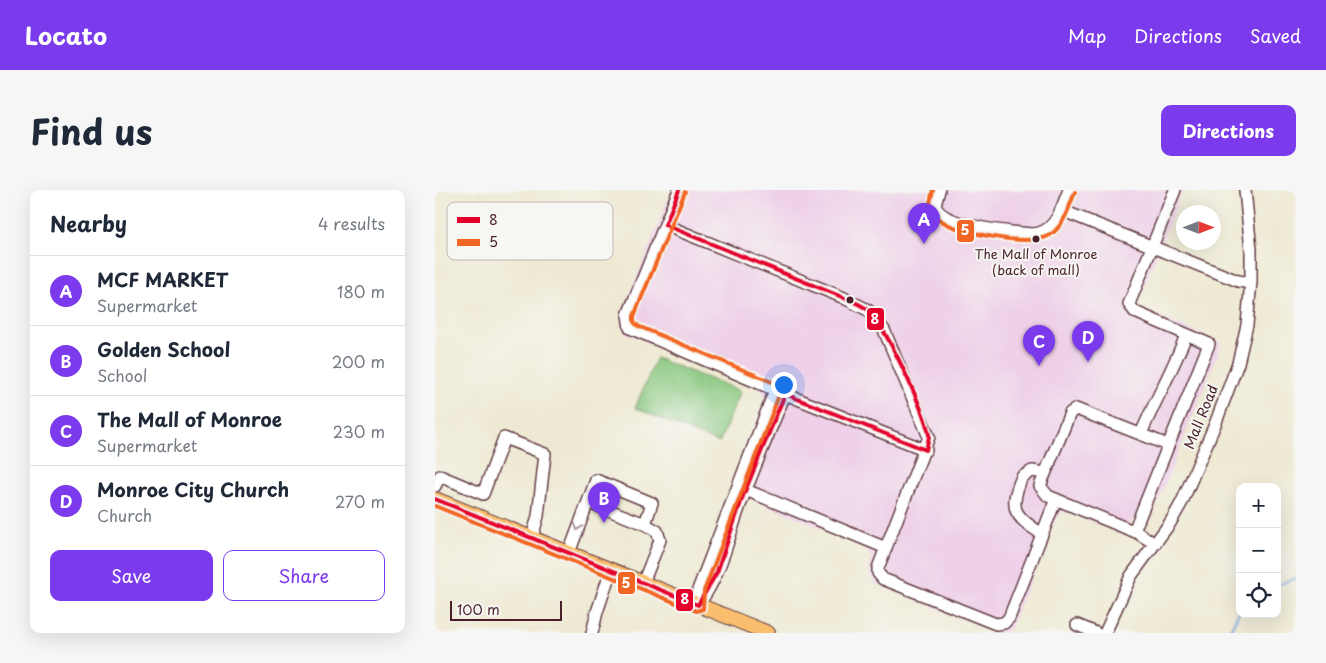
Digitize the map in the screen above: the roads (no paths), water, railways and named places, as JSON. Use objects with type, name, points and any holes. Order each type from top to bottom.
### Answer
[{"type":"main road","points":[[435,499],[768,633]]},
{"type":"street","points":[[679,190],[628,315],[630,328],[780,392],[926,450]]},
{"type":"street","points":[[939,190],[935,201],[937,211],[970,225],[1037,234],[1052,226],[1069,190]]},
{"type":"street","points":[[1134,531],[1209,344],[1135,312],[1130,307],[1130,299],[1175,190]]},
{"type":"street","name":"Mall Road","points":[[1105,633],[1131,576],[1155,544],[1182,502],[1227,395],[1245,337],[1251,283],[1251,250],[1245,190]]},
{"type":"street","points":[[1061,210],[1238,281],[1251,283]]},
{"type":"street","points":[[665,225],[842,296],[867,310],[888,338],[929,437],[926,450],[878,568],[878,573],[883,579],[999,625],[1005,623],[1009,618],[1056,500]]},
{"type":"street","points":[[1141,434],[1155,399],[1166,385],[1186,335]]},
{"type":"street","points":[[698,605],[708,593],[723,558],[742,488],[780,392]]},
{"type":"street","points":[[1155,544],[1134,531],[1056,500],[1041,490],[1041,481],[1070,414],[1076,409],[1168,445]]},
{"type":"street","points":[[435,486],[440,476],[483,494],[504,438],[545,454],[538,516],[532,538]]},
{"type":"street","points":[[1042,534],[1022,520],[1016,513],[1013,502],[1022,477],[1033,471],[1045,473]]},
{"type":"street","points":[[569,553],[596,480],[652,503],[645,524]]},
{"type":"street","points":[[742,488],[886,548]]},
{"type":"street","points":[[588,502],[645,524],[657,531],[660,540],[643,583]]},
{"type":"street","points":[[592,633],[611,570]]},
{"type":"street","points":[[1077,625],[1096,633]]},
{"type":"waterway","points":[[1281,584],[1296,578]]},
{"type":"waterway","points":[[1229,633],[1236,618]]},
{"type":"place","name":"The Mall of Monroe (back of mall)","points":[[1036,239]]},
{"type":"place","name":"MCF MARKET","points":[[924,244]]},
{"type":"place","name":"Monroe City Church","points":[[1088,362]]},
{"type":"place","name":"The Mall of Monroe","points":[[1039,366]]},
{"type":"place","name":"Golden School","points":[[604,523]]}]
